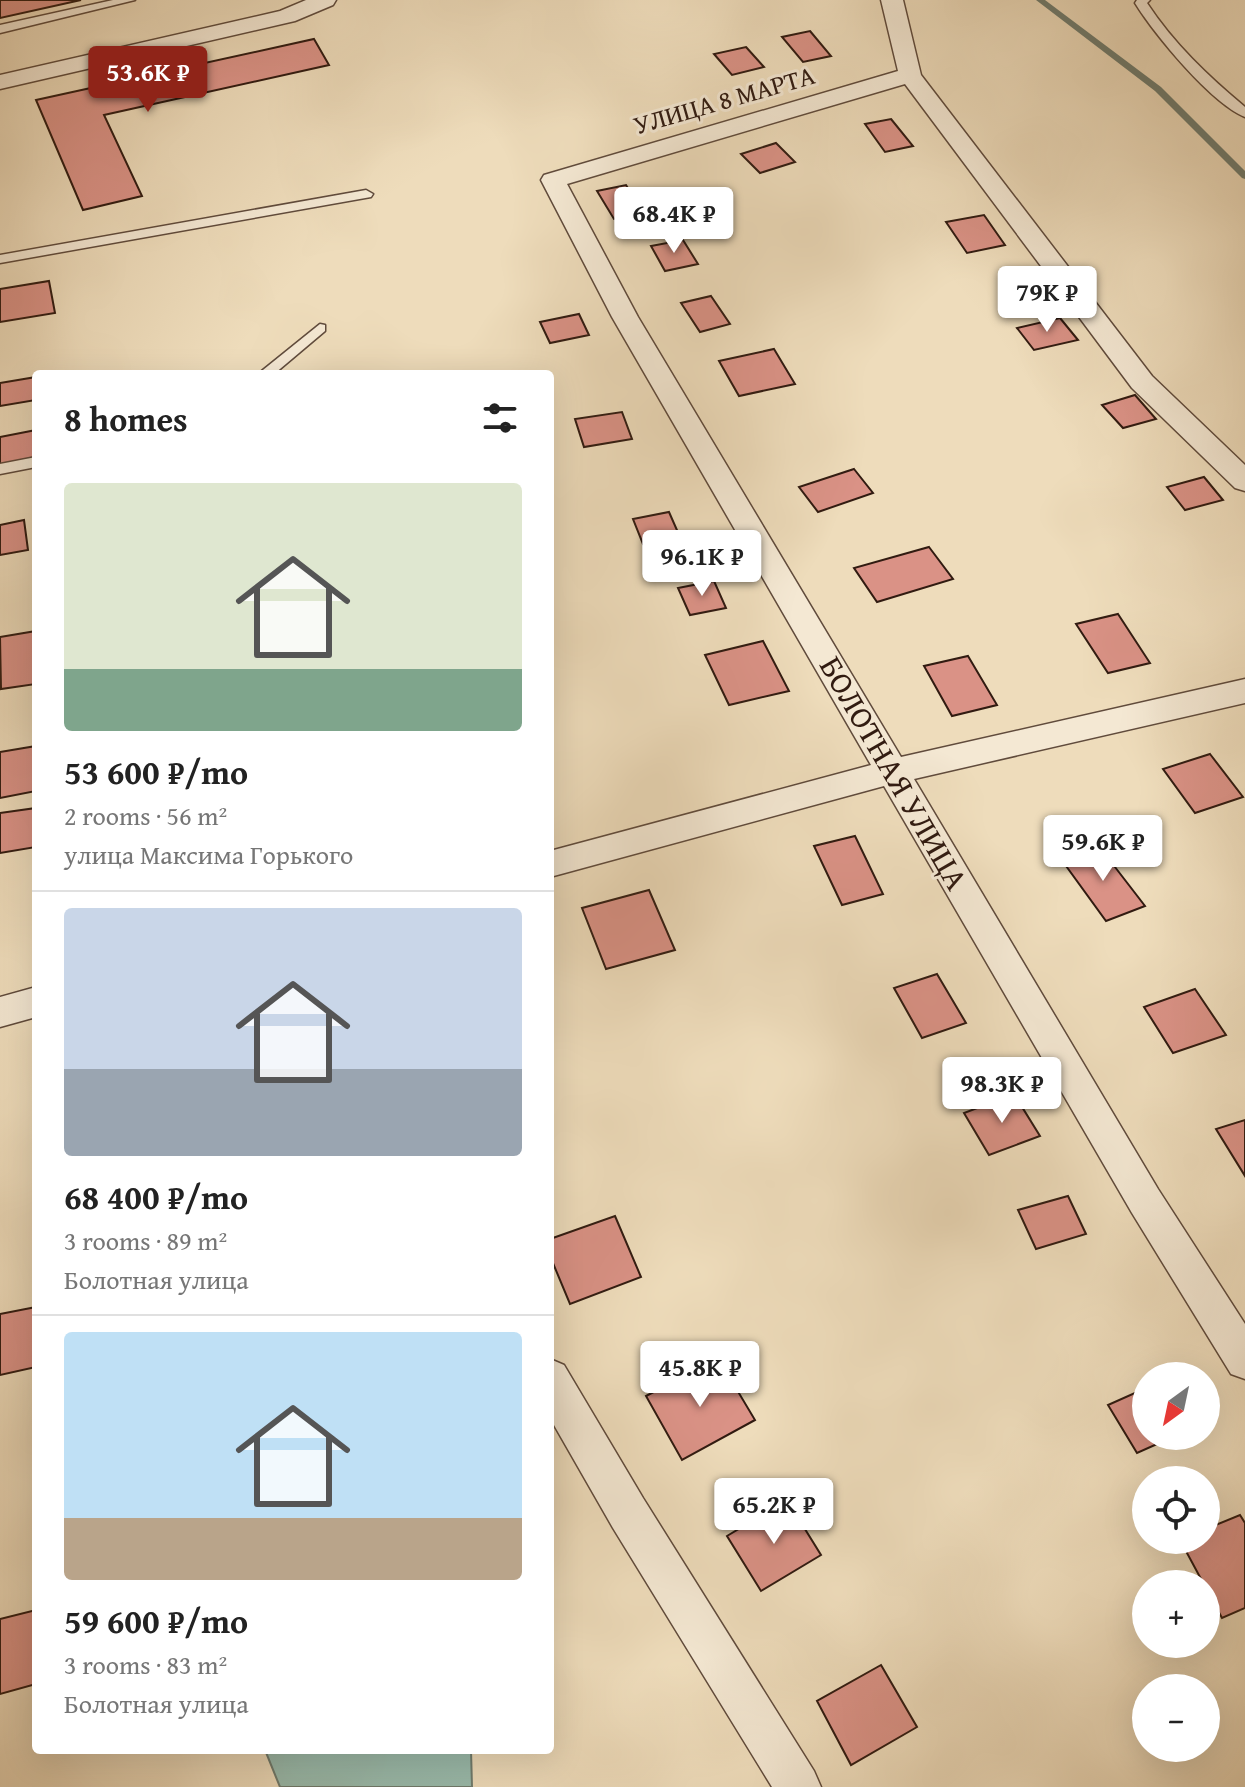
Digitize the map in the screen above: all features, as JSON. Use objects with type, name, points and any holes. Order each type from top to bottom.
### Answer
[{"type":"street","points":[[0,82],[287,16],[325,0]]},
{"type":"street","points":[[892,0],[910,75],[1142,382],[1245,481]]},
{"type":"street","name":"УЛИЦА 8 МАРТА","points":[[553,180],[910,75]]},
{"type":"street","name":"БОЛОТНАЯ УЛИЦА","points":[[553,180],[625,317],[1145,1201],[1245,1360]]},
{"type":"street","points":[[554,863],[894,771],[1245,691]]},
{"type":"street","points":[[0,1012],[32,1003]]},
{"type":"street","points":[[554,1386],[628,1513],[798,1787]]},
{"type":"lane","points":[[0,29],[129,0]]},
{"type":"lane","points":[[1144,0],[1141,3],[1158,31],[1201,78],[1245,113]]},
{"type":"lane","points":[[0,259],[366,194]]},
{"type":"lane","points":[[270,370],[320,328]]},
{"type":"lane","points":[[0,469],[32,463]]},
{"type":"shaded area","points":[[267,1754],[471,1754],[472,1787],[280,1787]]},
{"type":"building","points":[[0,0],[81,0],[0,18]]},
{"type":"building","points":[[810,31],[831,56],[803,62],[782,37]]},
{"type":"building","points":[[314,39],[329,65],[104,115],[142,196],[83,210],[36,100]]},
{"type":"building","points":[[746,47],[764,67],[732,75],[714,54]]},
{"type":"building","points":[[891,119],[913,146],[885,152],[865,124]]},
{"type":"building","points":[[776,143],[795,162],[760,173],[741,154]]},
{"type":"building","points":[[626,185],[643,213],[614,219],[597,191]]},
{"type":"building","points":[[984,215],[1005,245],[967,253],[946,222]]},
{"type":"building","points":[[683,240],[698,264],[665,271],[651,246]]},
{"type":"building","points":[[49,281],[55,313],[0,322],[0,289]]},
{"type":"building","points":[[711,296],[730,324],[700,332],[681,303]]},
{"type":"building","points":[[579,314],[589,335],[550,343],[540,322]]},
{"type":"building","points":[[1060,318],[1078,340],[1034,350],[1017,328]]},
{"type":"building","points":[[774,349],[795,384],[739,396],[719,361]]},
{"type":"building","points":[[32,378],[32,401],[0,406],[0,383]]},
{"type":"building","points":[[1135,395],[1156,419],[1123,428],[1102,405]]},
{"type":"building","points":[[622,412],[632,439],[584,447],[575,419]]},
{"type":"building","points":[[32,431],[32,460],[0,466],[0,437]]},
{"type":"building","points":[[854,469],[873,493],[818,512],[799,487]]},
{"type":"building","points":[[1204,477],[1223,500],[1185,510],[1167,487]]},
{"type":"building","points":[[669,512],[680,537],[643,544],[633,519]]},
{"type":"building","points":[[24,520],[28,550],[0,555],[0,525]]},
{"type":"building","points":[[929,547],[953,579],[877,602],[854,568]]},
{"type":"building","points":[[714,581],[726,608],[690,615],[678,588]]},
{"type":"building","points":[[1118,614],[1150,663],[1108,673],[1076,624]]},
{"type":"building","points":[[32,632],[32,685],[1,689],[0,637]]},
{"type":"building","points":[[763,641],[789,691],[729,705],[705,655]]},
{"type":"building","points":[[968,656],[997,705],[952,716],[924,666]]},
{"type":"building","points":[[32,747],[32,792],[0,798],[0,752]]},
{"type":"building","points":[[1210,754],[1243,797],[1195,813],[1163,769]]},
{"type":"building","points":[[32,809],[32,848],[0,853],[0,813]]},
{"type":"building","points":[[855,836],[883,894],[842,905],[814,846]]},
{"type":"building","points":[[1098,845],[1145,906],[1106,921],[1061,859]]},
{"type":"building","points":[[649,890],[675,950],[606,969],[582,908]]},
{"type":"building","points":[[937,974],[966,1023],[922,1038],[894,988]]},
{"type":"building","points":[[1195,989],[1226,1035],[1173,1053],[1144,1007]]},
{"type":"building","points":[[1014,1094],[1040,1136],[989,1155],[964,1113]]},
{"type":"building","points":[[1245,1120],[1245,1176],[1216,1129]]},
{"type":"building","points":[[1068,1196],[1086,1234],[1036,1249],[1018,1210]]},
{"type":"building","points":[[615,1216],[641,1277],[570,1304],[554,1266],[554,1238]]},
{"type":"building","points":[[32,1308],[32,1368],[0,1375],[0,1314]]},
{"type":"building","points":[[718,1358],[755,1420],[682,1460],[646,1396]]},
{"type":"building","points":[[1132,1394],[1132,1445],[1108,1405]]},
{"type":"building","points":[[787,1500],[821,1555],[761,1591],[727,1536]]},
{"type":"building","points":[[1240,1515],[1245,1523],[1245,1608],[1222,1618],[1220,1570],[1196,1570],[1188,1554],[1220,1554],[1220,1523]]},
{"type":"building","points":[[32,1611],[32,1685],[0,1694],[0,1619]]},
{"type":"building","points":[[881,1665],[917,1727],[851,1765],[817,1701]]},
{"type":"waterway","points":[[1040,0],[1158,89],[1245,176]]}]
